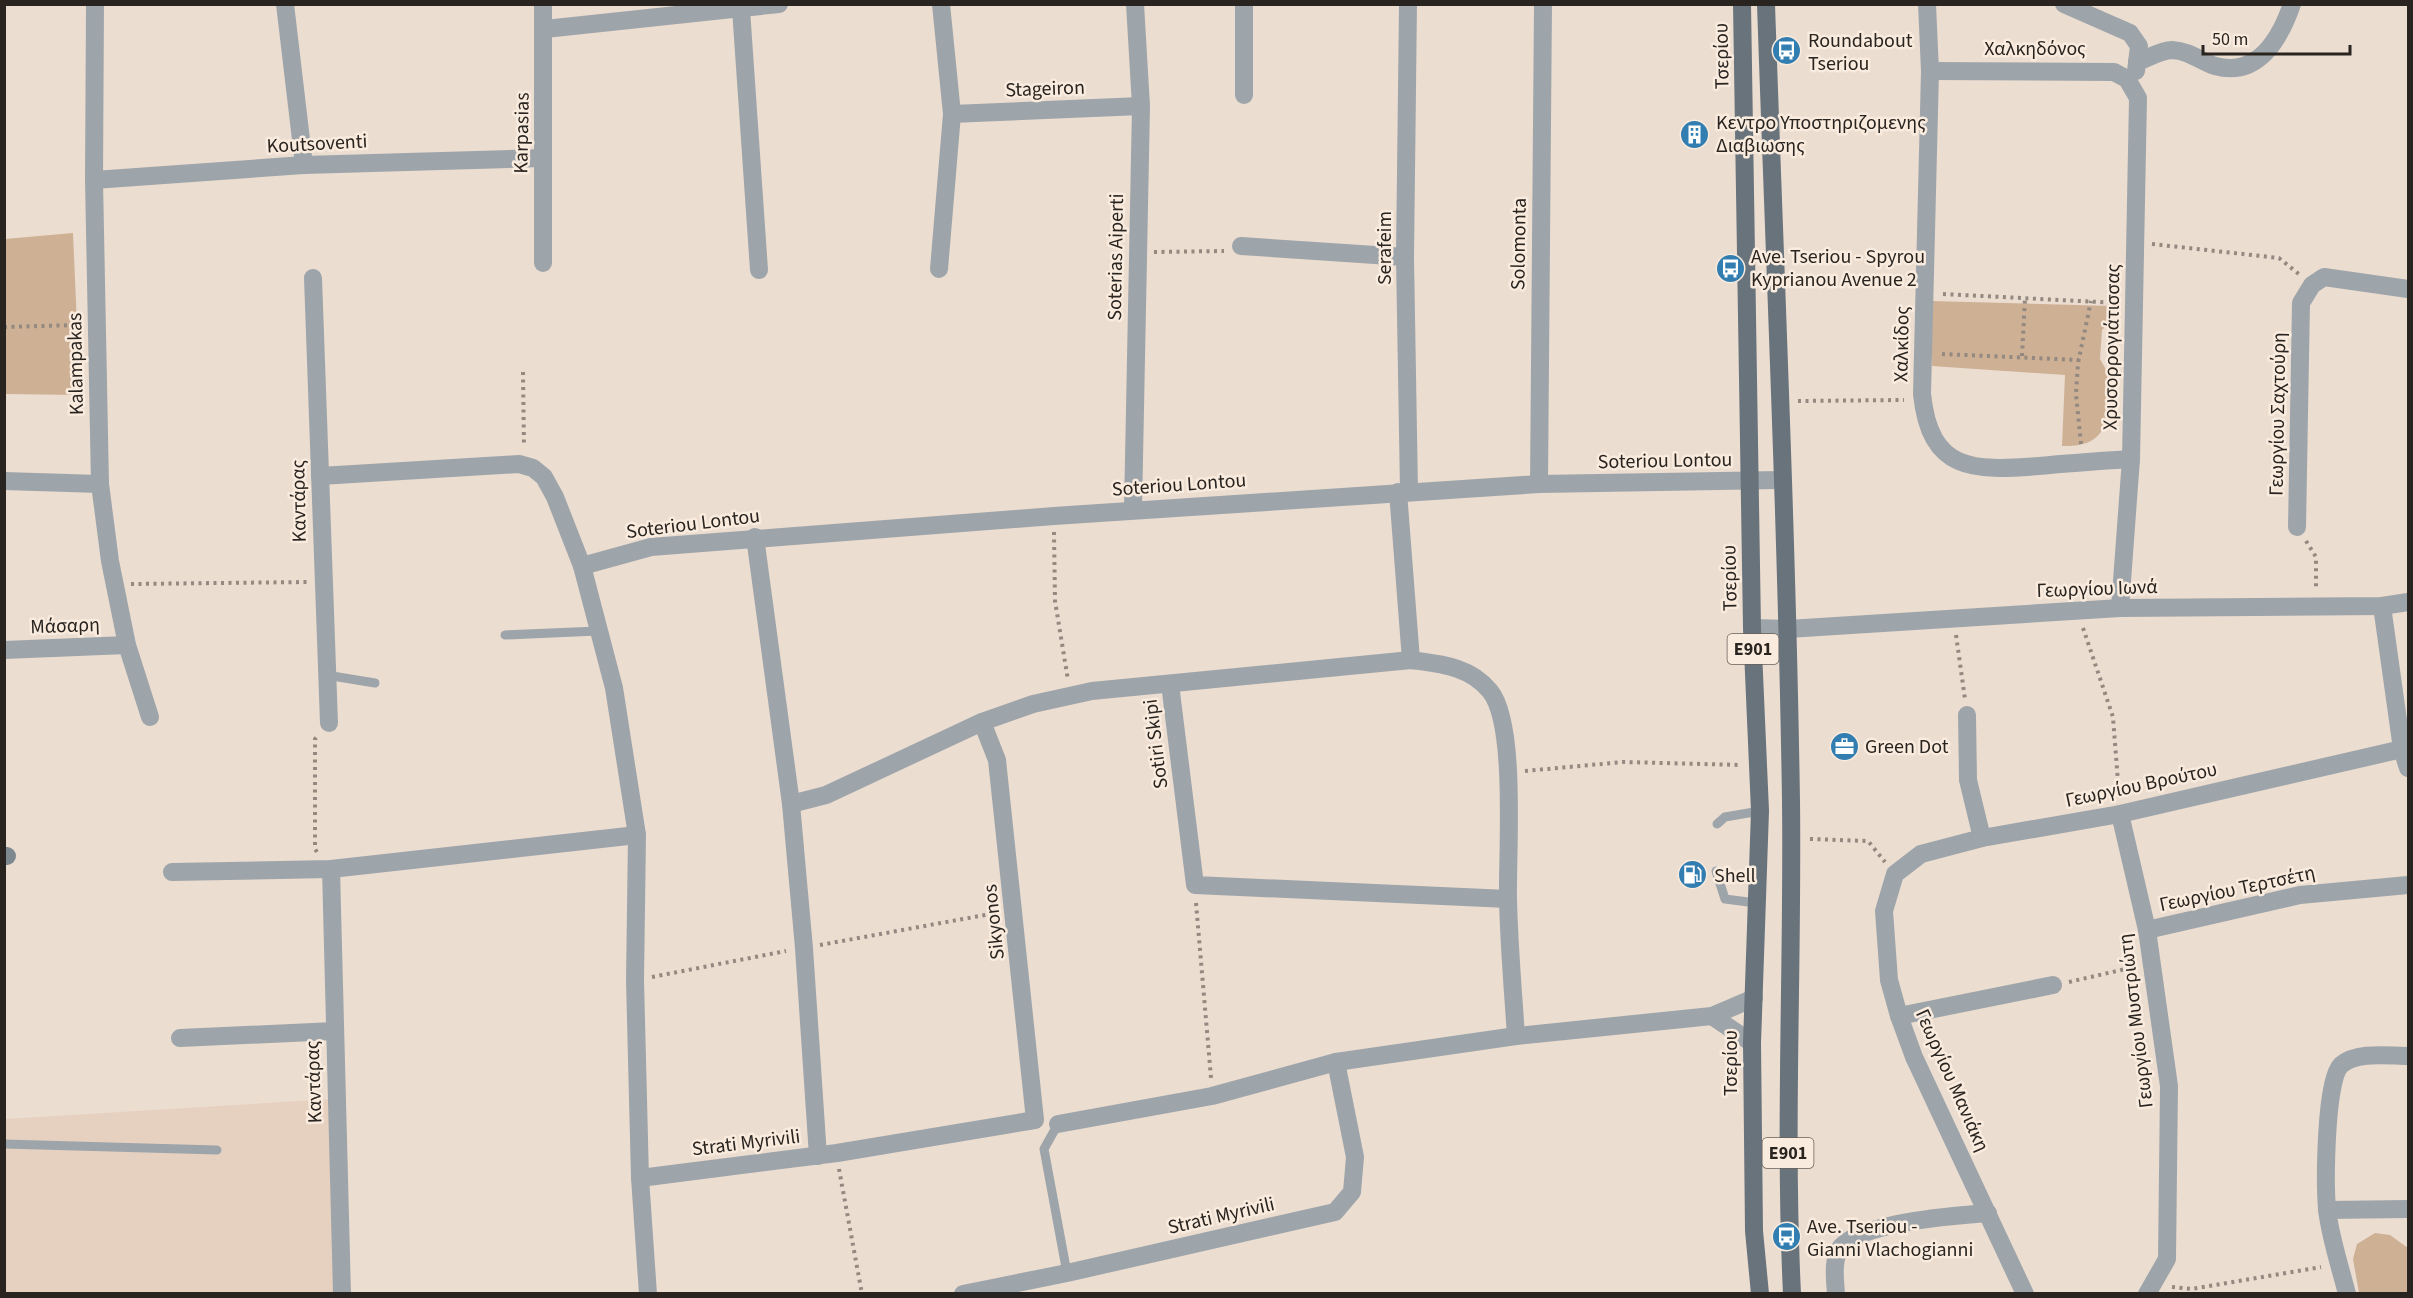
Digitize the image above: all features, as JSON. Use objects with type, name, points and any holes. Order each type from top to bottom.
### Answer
[{"type":"main road","name":"Τσερίου","points":[[1742,4],[1752,628],[1760,811],[1752,1043],[1754,1231],[1760,1293]]},
{"type":"main road","name":"E901","points":[[1766,4],[1788,629],[1791,839],[1787,1191],[1792,1293]]},
{"type":"street","name":"Kalampakas","points":[[95,4],[94,180],[100,484],[127,645],[150,717]]},
{"type":"street","points":[[285,4],[304,165]]},
{"type":"street","name":"Karpasias","points":[[543,4],[545,29],[542,158],[543,263]]},
{"type":"street","points":[[545,29],[779,4]]},
{"type":"street","points":[[939,269],[952,114],[941,4]]},
{"type":"street","name":"Soterias Aiperti","points":[[1133,510],[1141,106],[1136,4]]},
{"type":"street","points":[[1244,4],[1244,95]]},
{"type":"street","name":"Serafeim","points":[[1408,4],[1404,492],[1411,660]]},
{"type":"street","name":"Solomonta","points":[[1539,484],[1543,4]]},
{"type":"street","name":"Χαλκίδος","points":[[1927,4],[1930,71],[1923,400],[1925,417],[1931,434],[1953,459],[1968,466],[1997,469],[2131,459]]},
{"type":"street","name":"Χρυσορρογιάτισσας","points":[[2064,4],[2130,33],[2139,46],[2134,88],[2138,114],[2131,459],[2120,608]]},
{"type":"street","points":[[2137,62],[2170,50],[2191,53],[2213,65],[2235,69],[2260,60],[2282,32],[2292,4]]},
{"type":"street","points":[[741,9],[759,270]]},
{"type":"street","name":"Χαλκηδόνος","points":[[1930,71],[2098,70],[2121,74],[2134,88]]},
{"type":"street","name":"Stageiron","points":[[952,114],[1141,106]]},
{"type":"street","name":"Koutsoventi","points":[[94,180],[304,165],[542,158]]},
{"type":"street","points":[[1241,246],[1406,256]]},
{"type":"street","points":[[2312,285],[2324,277],[2409,290]]},
{"type":"street","name":"Καντάρας","points":[[313,278],[322,581],[329,723]]},
{"type":"street","name":"Γεωργίου Σαχτούρη","points":[[2297,527],[2301,303],[2312,285]]},
{"type":"street","points":[[320,476],[506,464],[525,465],[544,477],[555,497],[582,566],[614,688],[637,835],[635,980],[640,1178],[648,1293]]},
{"type":"street","name":"Soteriou Lontou","points":[[582,566],[651,547],[755,537],[1539,484],[1781,480]]},
{"type":"street","points":[[4,481],[100,484]]},
{"type":"street","points":[[755,537],[791,804],[804,948],[818,1156]]},
{"type":"street","name":"Γεωργίου Ιωνά","points":[[1752,628],[1788,629],[2120,608],[2382,606],[2409,602]]},
{"type":"street","points":[[2382,606],[2402,748],[2409,768]]},
{"type":"street","name":"Μάσαρη","points":[[4,650],[127,645]]},
{"type":"street","points":[[1170,684],[1411,660],[1450,665],[1474,676],[1491,692],[1502,714],[1507,773],[1508,899],[1516,1036]]},
{"type":"street","name":"Sotiri Skipi","points":[[791,804],[826,795],[982,722],[1033,704],[1092,691],[1170,684],[1195,885]]},
{"type":"street","points":[[1967,715],[1968,780],[1982,838]]},
{"type":"street","name":"Sikyonos","points":[[982,722],[997,760],[1035,1120]]},
{"type":"street","name":"Γεωργίου Βρούτου","points":[[1895,874],[1922,854],[1982,838],[2120,814],[2402,748]]},
{"type":"street","name":"Γεωργίου Μυστριώτη","points":[[2120,814],[2147,930],[2169,1086],[2167,1259],[2150,1289]]},
{"type":"street","points":[[172,872],[331,869],[637,835]]},
{"type":"street","name":"Καντάρας","points":[[331,869],[342,1293]]},
{"type":"street","name":"Γεωργίου Μανιάκη","points":[[1895,874],[1884,911],[1889,980],[1899,1016],[1914,1057],[2025,1293]]},
{"type":"street","points":[[1195,885],[1508,899]]},
{"type":"street","name":"Γεωργίου Τερτσέτη","points":[[2147,930],[2300,895],[2409,885]]},
{"type":"street","points":[[1899,1016],[2053,985]]},
{"type":"street","points":[[1058,1124],[1212,1096],[1336,1062],[1516,1036],[1712,1016],[1754,998]]},
{"type":"street","points":[[1712,1016],[1752,1043]]},
{"type":"street","points":[[180,1038],[334,1031]]},
{"type":"street","points":[[2347,1293],[2327,1210],[2327,1150],[2334,1076],[2342,1065],[2352,1059],[2369,1056],[2409,1056]]},
{"type":"street","name":"Strati Myrivili","points":[[963,1293],[1067,1273],[1335,1212],[1352,1192],[1354,1157],[1336,1062]]},
{"type":"street","name":"Strati Myrivili","points":[[640,1178],[818,1156],[1035,1120]]},
{"type":"street","points":[[2327,1210],[2409,1209]]},
{"type":"street","points":[[1836,1293],[1835,1271],[1838,1250],[1850,1238],[1866,1232],[1951,1215],[1989,1213]]},
{"type":"lane","points":[[505,635],[598,631]]},
{"type":"lane","points":[[326,675],[375,683]]},
{"type":"lane","points":[[1717,824],[1725,817],[1760,811]]},
{"type":"lane","points":[[1716,871],[1725,899],[1756,903]]},
{"type":"lane","points":[[1058,1124],[1044,1149],[1067,1273]]},
{"type":"lane","points":[[4,1144],[217,1150]]},
{"type":"path","points":[[2136,243],[2279,258],[2312,285]]},
{"type":"path","points":[[1138,252],[1218,253],[1241,246]]},
{"type":"path","points":[[1924,293],[2134,304]]},
{"type":"path","points":[[2022,356],[2025,298]]},
{"type":"path","points":[[2081,445],[2076,394],[2079,360],[2091,302]]},
{"type":"path","points":[[4,327],[97,324]]},
{"type":"path","points":[[1942,354],[2079,360]]},
{"type":"path","points":[[523,372],[525,465]]},
{"type":"path","points":[[1779,401],[1923,400]]},
{"type":"path","points":[[1054,516],[1055,601],[1071,695]]},
{"type":"path","points":[[2297,527],[2316,557],[2316,606]]},
{"type":"path","points":[[115,584],[322,581]]},
{"type":"path","points":[[2076,611],[2114,717],[2120,814]]},
{"type":"path","points":[[1954,618],[1967,715]]},
{"type":"path","points":[[329,723],[315,740],[315,849],[331,869]]},
{"type":"path","points":[[1507,773],[1623,762],[1757,766]]},
{"type":"path","points":[[1791,839],[1868,841],[1895,874]]},
{"type":"path","points":[[1195,885],[1212,1096]]},
{"type":"path","points":[[635,980],[1014,909]]},
{"type":"path","points":[[2053,985],[2152,963]]},
{"type":"path","points":[[837,1153],[862,1293]]},
{"type":"path","points":[[2150,1289],[2192,1289],[2340,1264]]},
{"type":"shaded area","points":[[73,233],[80,395],[5,394],[5,239]]},
{"type":"shaded area","points":[[1931,301],[2112,306],[2112,320],[2102,330],[2100,359],[2108,373],[2105,425],[2101,431],[2087,443],[2062,446],[2065,375],[1932,366]]},
{"type":"shaded area","points":[[332,1099],[339,1293],[5,1294],[5,1119]]},
{"type":"shaded area","points":[[2375,1233],[2390,1235],[2408,1248],[2408,1293],[2359,1293],[2353,1259],[2357,1244]]},
{"type":"place","name":"Roundabout Tseriou","points":[[1787,51]]},
{"type":"place","name":"Κεντρο Υποστηριζομενης Διαβιωσης","points":[[1695,134]]},
{"type":"place","name":"Ave. Tseriou - Spyrou Kyprianou Avenue 2","points":[[1730,268]]},
{"type":"place","name":"Green Dot","points":[[1844,746]]},
{"type":"place","name":"Shell","points":[[1693,875]]},
{"type":"place","name":"Ave. Tseriou - Gianni Vlachogianni","points":[[1786,1237]]}]
